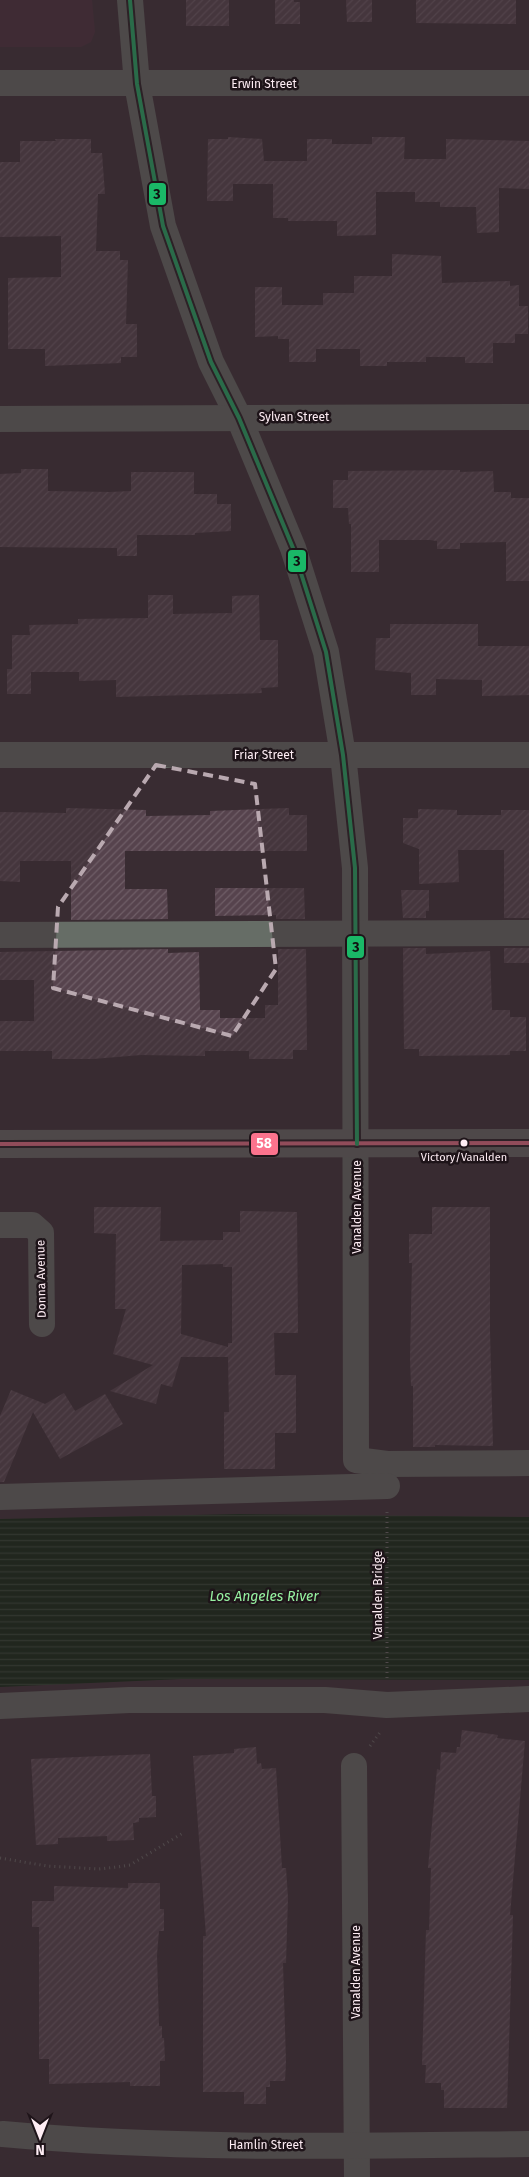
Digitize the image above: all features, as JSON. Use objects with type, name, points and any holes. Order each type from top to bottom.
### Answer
[{"type":"main road","points":[[0,1144],[529,1143]]},
{"type":"street","name":"Vanalden Avenue","points":[[130,0],[137,84],[163,226],[211,362],[239,418],[293,548],[326,652],[344,755],[355,868],[357,1144],[356,1460],[387,1464],[529,1463]]},
{"type":"street","name":"Erwin Street","points":[[0,83],[529,83]]},
{"type":"street","name":"Sylvan Street","points":[[0,419],[529,417]]},
{"type":"street","name":"Friar Street","points":[[0,755],[529,755]]},
{"type":"street","points":[[0,934],[529,933]]},
{"type":"street","name":"Donna Avenue","points":[[0,1225],[32,1225],[41,1233],[42,1324]]},
{"type":"street","points":[[0,1497],[387,1497]]},
{"type":"street","points":[[0,1706],[129,1700],[325,1700],[387,1702],[529,1699]]},
{"type":"street","name":"Vanalden Avenue","points":[[354,1766],[357,2177]]},
{"type":"street","name":"Hamlin Street","points":[[3,2134],[124,2143],[529,2144]]},
{"type":"path","name":"Vanalden Bridge","points":[[354,1766],[382,1729],[387,1702],[387,1497]]},
{"type":"path","points":[[0,1858],[47,1866],[99,1869],[117,1867],[130,1865],[183,1832]]},
{"type":"highlighted area","points":[[156,765],[255,784],[276,969],[232,1036],[53,988],[58,907]]},
{"type":"shaded area","points":[[0,0],[92,0],[95,32],[91,42],[81,47],[0,47]]},
{"type":"water","name":"Los Angeles River","points":[[239,1514],[529,1517],[529,1680],[182,1679],[0,1687],[0,1519]]},
{"type":"building","points":[[186,0],[229,0],[229,26],[186,26]]},
{"type":"building","points":[[275,0],[294,0],[294,2],[300,2],[300,24],[275,24]]},
{"type":"building","points":[[346,0],[372,0],[372,22],[347,22]]},
{"type":"building","points":[[416,0],[516,0],[516,24],[416,23]]},
{"type":"building","points":[[228,137],[262,139],[264,161],[307,161],[307,139],[332,139],[332,144],[372,144],[372,137],[405,137],[404,159],[446,159],[446,139],[529,141],[529,189],[499,188],[499,232],[477,233],[476,207],[440,207],[440,202],[415,202],[415,192],[376,192],[376,235],[337,236],[337,221],[288,221],[288,218],[273,218],[273,184],[233,184],[233,201],[207,201],[208,139],[228,139]]},
{"type":"building","points":[[55,139],[91,139],[91,153],[102,153],[105,194],[98,194],[96,251],[120,251],[120,260],[128,260],[126,324],[137,324],[137,357],[121,357],[121,363],[45,366],[45,349],[8,349],[8,278],[61,277],[61,236],[0,237],[0,162],[20,162],[20,141],[56,141]]},
{"type":"building","points":[[392,254],[441,256],[442,283],[510,281],[510,286],[519,285],[519,306],[528,306],[528,334],[515,334],[515,343],[493,343],[493,363],[465,363],[465,357],[426,357],[426,362],[387,362],[387,366],[360,366],[360,349],[316,349],[316,362],[289,362],[289,339],[278,339],[278,336],[255,337],[255,287],[282,287],[282,305],[323,305],[323,293],[354,293],[354,276],[392,276]]},
{"type":"building","points":[[21,469],[48,469],[48,491],[131,491],[131,472],[194,472],[194,494],[217,494],[217,504],[231,504],[231,531],[195,533],[195,535],[137,535],[137,556],[117,556],[117,548],[0,547],[0,474],[21,473]]},
{"type":"building","points":[[460,470],[460,472],[493,471],[494,492],[511,492],[511,498],[529,498],[529,581],[506,581],[506,542],[460,543],[460,549],[437,549],[437,541],[379,540],[379,572],[351,572],[351,524],[349,524],[348,508],[333,508],[333,480],[348,480],[348,471]]},
{"type":"building","points":[[148,595],[173,595],[173,614],[232,613],[232,596],[259,595],[260,640],[278,640],[278,687],[261,688],[262,693],[116,697],[116,680],[79,681],[79,672],[31,672],[31,694],[7,694],[7,669],[12,669],[12,635],[30,635],[29,625],[78,624],[78,619],[148,618]]},
{"type":"building","points":[[390,624],[478,624],[478,646],[529,646],[529,695],[482,696],[482,680],[436,679],[436,695],[411,695],[411,673],[375,670],[376,638],[390,638]]},
{"type":"building","points":[[66,808],[146,810],[146,816],[210,815],[210,811],[289,808],[289,815],[307,815],[307,851],[125,851],[125,889],[167,889],[168,919],[71,920],[71,861],[20,861],[20,882],[0,881],[0,812],[66,813]]},
{"type":"building","points":[[418,809],[457,810],[457,815],[501,815],[501,810],[529,810],[529,918],[504,918],[504,850],[458,850],[459,882],[419,884],[419,849],[403,843],[403,818],[418,818]]},
{"type":"building","points":[[215,888],[304,888],[305,919],[276,919],[276,915],[215,916]]},
{"type":"building","points":[[401,890],[429,890],[429,911],[426,911],[426,918],[403,918]]},
{"type":"building","points":[[403,948],[426,948],[426,954],[490,951],[492,1010],[510,1010],[510,1017],[526,1017],[526,1051],[510,1051],[510,1055],[419,1056],[419,1049],[404,1049]]},
{"type":"building","points":[[504,948],[529,948],[529,963],[504,963]]},
{"type":"building","points":[[168,949],[168,953],[199,952],[200,1010],[220,1010],[220,1018],[265,1018],[265,1005],[278,1005],[278,949],[306,949],[307,1050],[293,1050],[293,1059],[249,1059],[249,1051],[205,1051],[205,1056],[141,1055],[93,1059],[52,1059],[52,1051],[0,1051],[0,1021],[34,1021],[34,980],[0,980],[0,952]]},
{"type":"building","points":[[94,1207],[161,1207],[160,1241],[223,1240],[223,1232],[240,1232],[240,1211],[297,1212],[298,1333],[274,1333],[275,1375],[296,1375],[296,1433],[275,1433],[275,1469],[224,1469],[224,1412],[229,1412],[228,1357],[181,1357],[172,1387],[161,1384],[156,1404],[110,1391],[153,1365],[113,1354],[126,1309],[115,1309],[116,1234],[94,1233]],"holes":[[[223,1264],[223,1267],[232,1267],[232,1343],[228,1343],[228,1347],[181,1334],[182,1265]]]},
{"type":"building","points":[[432,1207],[490,1207],[490,1331],[493,1446],[435,1445],[435,1447],[413,1447],[413,1386],[411,1386],[410,1358],[412,1263],[409,1263],[409,1234],[432,1234]]},
{"type":"building","points":[[11,1390],[45,1404],[64,1393],[75,1411],[105,1394],[123,1424],[60,1459],[33,1412],[4,1482],[0,1482],[0,1416]]},
{"type":"building","points":[[462,1730],[498,1735],[497,1738],[525,1741],[510,1915],[513,1915],[507,2108],[444,2108],[444,2090],[441,2090],[441,2083],[425,2083],[426,2065],[422,2065],[426,1930],[429,1930],[431,1868],[428,1868],[437,1769],[440,1770],[441,1752],[456,1753],[457,1747],[460,1747]]},
{"type":"building","points":[[256,1747],[257,1764],[261,1763],[262,1769],[276,1768],[282,1868],[286,1868],[288,1898],[286,1963],[283,1963],[286,2062],[285,2081],[270,2081],[270,2087],[266,2087],[266,2104],[244,2104],[244,2092],[203,2092],[203,1936],[206,1936],[193,1756],[234,1753],[234,1749]]},
{"type":"building","points":[[150,1754],[152,1796],[156,1796],[156,1817],[139,1818],[139,1822],[133,1823],[134,1840],[107,1841],[107,1836],[58,1838],[58,1844],[36,1845],[31,1759]]},
{"type":"building","points":[[128,1883],[160,1883],[160,1909],[164,1909],[164,1931],[159,1931],[157,1955],[159,2026],[162,2026],[165,2061],[160,2061],[160,2086],[130,2086],[130,2082],[49,2084],[49,2059],[39,2059],[39,1927],[32,1927],[32,1901],[54,1901],[54,1886],[128,1888]]},
{"type":"transit line","name":"3","points":[[130,0],[137,84],[163,226],[211,362],[239,418],[293,548],[326,652],[343,755],[355,868],[357,1144]]},
{"type":"transit line","name":"58","points":[[0,1144],[529,1143]]},
{"type":"place","name":"Victory/Vanalden","points":[[464,1143]]}]
